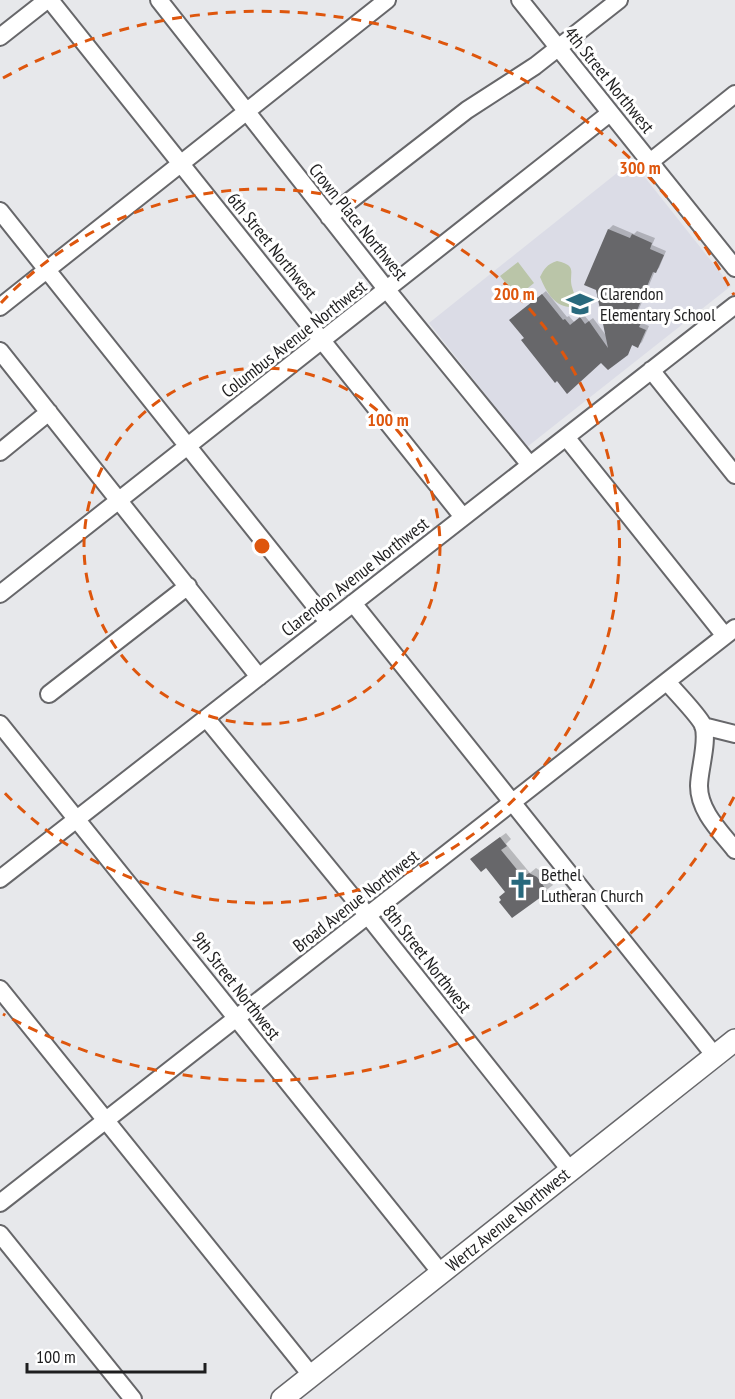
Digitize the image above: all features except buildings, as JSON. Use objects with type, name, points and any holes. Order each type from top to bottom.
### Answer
[{"type":"main road","name":"Wertz Avenue Northwest","points":[[286,1398],[311,1375],[735,1040]]},
{"type":"street","points":[[0,37],[49,0]]},
{"type":"street","name":"6th Street Northwest","points":[[49,0],[463,517]]},
{"type":"street","name":"Crown Place Northwest","points":[[159,0],[329,218],[530,465]]},
{"type":"street","points":[[0,307],[387,0]]},
{"type":"street","name":"4th Street Northwest","points":[[520,0],[735,268]]},
{"type":"street","points":[[329,218],[467,110],[535,66],[619,0]]},
{"type":"street","points":[[650,162],[735,94]]},
{"type":"street","name":"Columbus Avenue Northwest","points":[[0,594],[610,113]]},
{"type":"street","points":[[0,211],[328,622]]},
{"type":"street","name":"Clarendon Avenue Northwest","points":[[0,879],[735,305]]},
{"type":"street","points":[[0,351],[260,677]]},
{"type":"street","points":[[651,370],[735,475]]},
{"type":"street","points":[[0,452],[49,412]]},
{"type":"street","points":[[566,437],[730,632]]},
{"type":"street","points":[[49,694],[188,585]]},
{"type":"street","points":[[353,603],[715,1056]]},
{"type":"street","name":"Broad Avenue Northwest","points":[[0,1203],[730,632]]},
{"type":"street","points":[[667,682],[703,726],[735,734]]},
{"type":"street","name":"8th Street Northwest","points":[[206,718],[368,916],[570,1170]]},
{"type":"street","name":"9th Street Northwest","points":[[0,724],[441,1273]]},
{"type":"street","points":[[703,726],[704,758],[699,784],[702,802],[705,811],[735,850]]},
{"type":"street","points":[[0,989],[311,1375]]},
{"type":"street","points":[[0,1234],[133,1399]]},
{"type":"shaded area","name":"Clarendon Elementary School","points":[[632,161],[731,286],[527,447],[429,323]]},
{"type":"green space","points":[[557,261],[568,265],[571,271],[572,287],[578,302],[569,307],[554,300],[540,277],[546,267]]},
{"type":"green space","points":[[518,262],[534,283],[517,297],[500,276]]},
{"type":"place","name":"Clarendon Elementary School","points":[[580,304]]},
{"type":"place","name":"Bethel Lutheran Church","points":[[521,885]]}]
